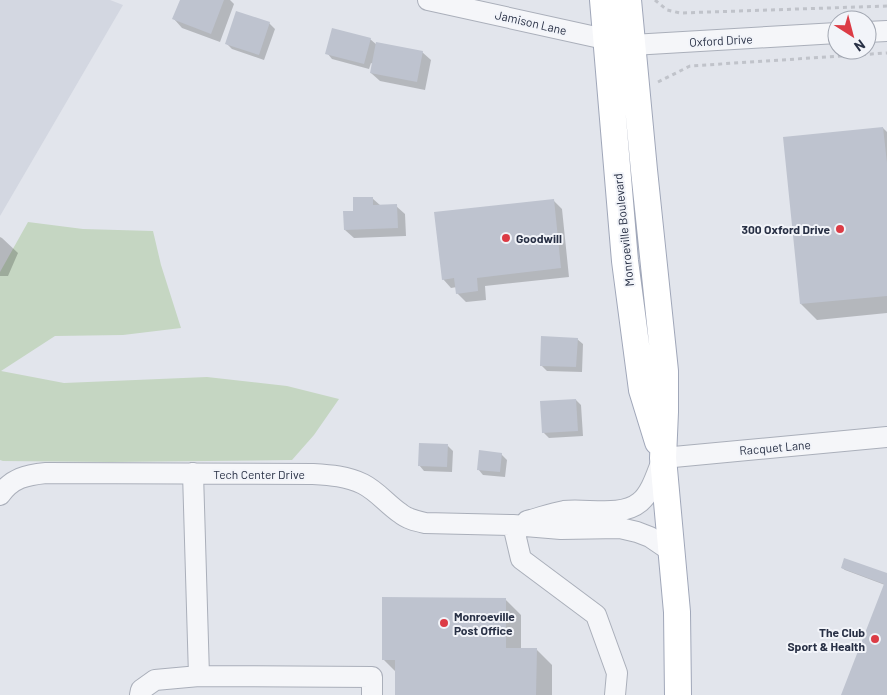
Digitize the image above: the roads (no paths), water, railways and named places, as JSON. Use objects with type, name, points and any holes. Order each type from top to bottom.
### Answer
[{"type":"main road","name":"Monroeville Boulevard","points":[[603,0],[625,261],[641,383],[650,421],[662,458]]},
{"type":"main road","name":"Monroeville Boulevard","points":[[628,0],[665,371],[662,458],[677,612],[678,695]]},
{"type":"street","name":"Jamison Lane","points":[[428,0],[606,39]]},
{"type":"street","name":"Oxford Drive","points":[[606,39],[632,45],[827,34]]},
{"type":"street","name":"Racquet Lane","points":[[662,458],[887,437]]},
{"type":"street","name":"Tech Center Drive","points":[[513,524],[565,511],[617,511],[628,508],[640,502],[648,490],[662,458]]},
{"type":"street","name":"Tech Center Drive","points":[[0,496],[8,485],[18,478],[46,473],[313,474],[340,476],[363,484],[401,514],[414,521],[453,524],[513,524],[561,529],[620,528],[650,537],[672,552]]},
{"type":"street","points":[[193,473],[199,676]]},
{"type":"street","points":[[513,524],[521,559],[596,615],[616,672],[615,695]]},
{"type":"street","points":[[140,695],[141,690],[155,680],[199,676],[372,677],[372,695]]},
{"type":"place","name":"300 Oxford Drive","points":[[840,229]]},
{"type":"place","name":"Goodwill","points":[[506,238]]},
{"type":"place","name":"Monroeville Post Office","points":[[444,623]]},
{"type":"place","name":"The Club Sport & Health","points":[[875,639]]}]
